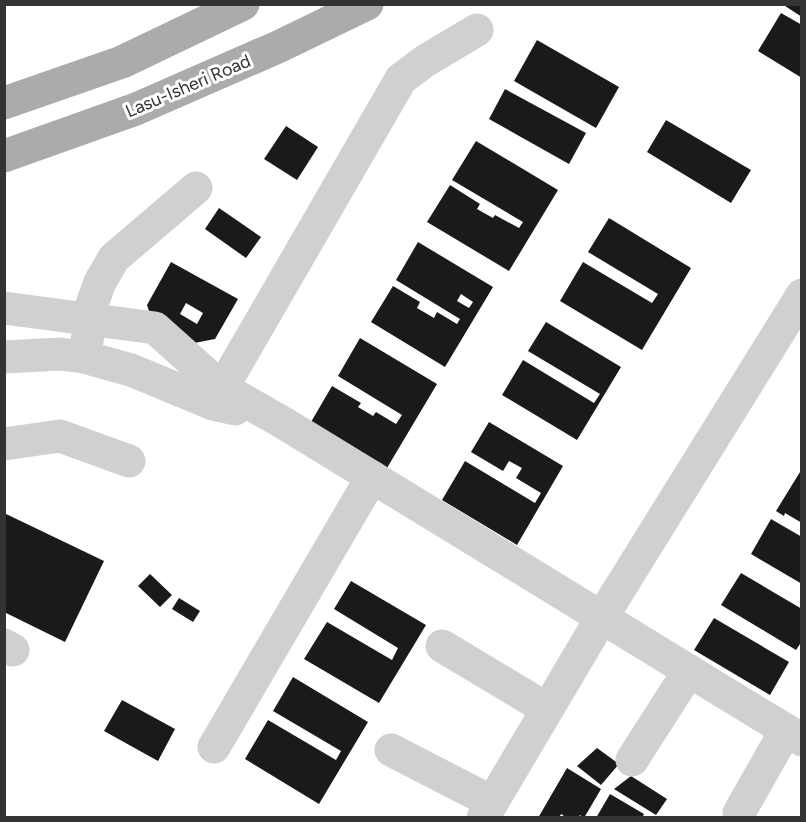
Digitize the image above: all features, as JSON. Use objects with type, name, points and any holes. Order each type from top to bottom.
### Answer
[{"type":"main road","points":[[4,103],[122,62],[243,4]]},
{"type":"main road","name":"Lasu-Isheri Road","points":[[4,156],[136,109],[278,47],[367,4]]},
{"type":"lane","points":[[218,396],[401,79],[425,61],[477,30]]},
{"type":"lane","points":[[84,357],[88,335],[87,318],[100,282],[114,258],[196,188]]},
{"type":"lane","points":[[391,750],[487,810],[602,617],[801,295]]},
{"type":"lane","points":[[4,308],[154,328],[218,396]]},
{"type":"lane","points":[[4,357],[60,354],[84,357],[218,396],[273,417],[794,735],[739,813]]},
{"type":"lane","points":[[4,444],[60,436],[129,461]]},
{"type":"lane","points":[[214,747],[372,477]]},
{"type":"lane","points":[[442,646],[547,709]]},
{"type":"lane","points":[[632,760],[689,670]]},
{"type":"building","points":[[782,4],[802,4],[802,17]]},
{"type":"building","points":[[781,13],[802,25],[802,78],[758,51]]},
{"type":"building","points":[[537,40],[619,87],[596,128],[514,81]]},
{"type":"building","points":[[505,89],[586,133],[569,164],[489,119]]},
{"type":"building","points":[[666,120],[751,170],[731,203],[647,152]]},
{"type":"building","points":[[286,126],[318,147],[297,180],[264,159]]},
{"type":"building","points":[[476,141],[558,190],[509,271],[427,222],[450,185],[480,204],[477,209],[493,218],[495,215],[519,228],[523,222],[452,180]]},
{"type":"building","points":[[219,208],[261,237],[246,258],[205,229]]},
{"type":"building","points":[[609,218],[691,268],[642,350],[560,301],[583,262],[652,303],[658,294],[588,252]]},
{"type":"building","points":[[418,242],[493,287],[445,367],[371,322],[393,286],[420,302],[417,308],[434,318],[437,312],[457,324],[460,319],[396,280]],"holes":[[[461,294],[473,302],[469,308],[457,301]]]},
{"type":"building","points":[[171,262],[238,299],[215,339],[184,345],[154,326],[147,305]],"holes":[[[186,303],[203,313],[197,324],[180,314]]]},
{"type":"building","points":[[546,322],[621,367],[577,440],[502,395],[523,360],[594,403],[600,394],[528,351]]},
{"type":"building","points":[[360,338],[437,384],[387,468],[311,422],[332,386],[361,403],[358,407],[373,416],[376,412],[396,424],[402,415],[338,376]]},
{"type":"building","points":[[489,422],[563,466],[517,545],[442,500],[465,461],[535,503],[541,493],[516,478],[522,468],[509,461],[503,471],[471,452]]},
{"type":"building","points":[[800,472],[802,473],[802,523],[785,513],[784,516],[776,511]]},
{"type":"building","points":[[4,513],[104,561],[65,642],[4,612]]},
{"type":"building","points":[[771,519],[802,537],[802,584],[751,554]]},
{"type":"building","points":[[741,573],[802,609],[802,641],[796,650],[721,605]]},
{"type":"building","points":[[150,574],[172,595],[160,607],[138,586]]},
{"type":"building","points":[[351,581],[426,625],[379,703],[304,659],[327,622],[392,660],[398,648],[334,609]]},
{"type":"building","points":[[179,598],[200,611],[193,622],[172,609]]},
{"type":"building","points":[[714,618],[789,662],[770,695],[694,650]]},
{"type":"building","points":[[293,677],[368,722],[319,804],[245,759],[268,720],[336,760],[341,751],[273,711]]},
{"type":"building","points":[[122,700],[175,729],[158,761],[104,731]]},
{"type":"building","points":[[597,748],[619,764],[601,785],[577,766]]},
{"type":"building","points":[[567,768],[601,789],[584,818],[580,815],[578,818],[567,818],[561,814],[559,818],[538,818]]},
{"type":"building","points":[[631,776],[667,799],[656,815],[614,789]]},
{"type":"building","points":[[610,794],[644,814],[642,818],[596,818]]}]
